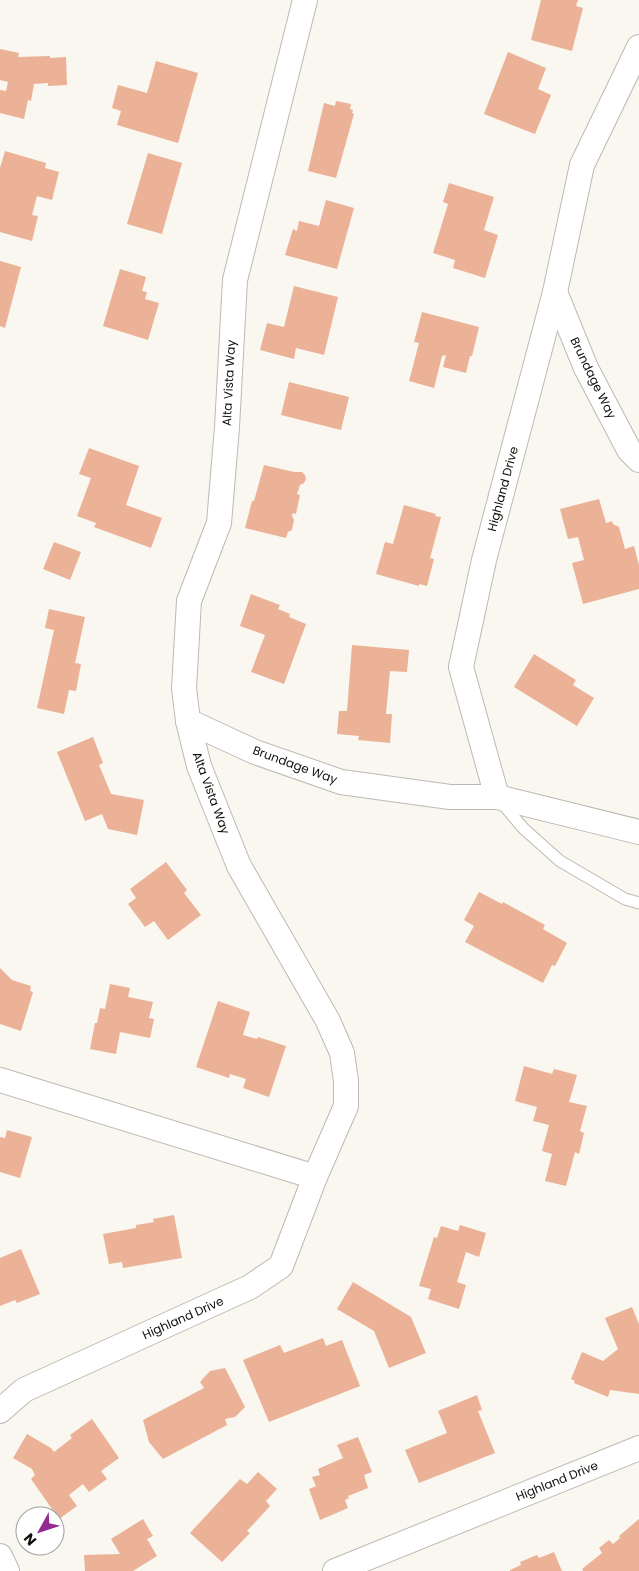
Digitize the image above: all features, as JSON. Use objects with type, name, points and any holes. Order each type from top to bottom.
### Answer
[{"type":"street","name":"Alta Vista Way","points":[[305,0],[235,280],[227,427],[219,523],[190,600],[184,688],[188,721],[199,766],[239,866],[328,1021],[342,1053],[346,1081],[346,1106],[315,1177]]},
{"type":"street","name":"Highland Drive","points":[[497,796],[461,667],[484,560],[555,292],[582,165],[639,47]]},
{"type":"street","name":"Brundage Way","points":[[555,292],[586,368],[629,450],[639,460]]},
{"type":"street","name":"Brundage Way","points":[[188,721],[255,752],[342,782],[450,798],[497,796]]},
{"type":"street","points":[[497,796],[639,832]]},
{"type":"street","points":[[0,1080],[315,1177]]},
{"type":"street","name":"Highland Drive","points":[[0,1411],[24,1390],[250,1287],[281,1266],[315,1177]]},
{"type":"street","name":"Highland Drive","points":[[335,1571],[639,1448]]},
{"type":"street","points":[[0,1556],[7,1571]]},
{"type":"lane","points":[[497,796],[524,829],[560,862],[626,899],[639,903]]},
{"type":"building","points":[[541,0],[578,0],[576,6],[583,8],[572,51],[531,40]]},
{"type":"building","points":[[0,49],[19,53],[18,57],[66,57],[67,85],[48,86],[48,83],[34,84],[31,101],[28,100],[24,119],[0,113],[0,90],[6,91],[8,82],[0,80]]},
{"type":"building","points":[[508,52],[546,68],[538,89],[551,95],[535,134],[484,114]]},
{"type":"building","points":[[156,61],[198,73],[178,143],[117,125],[121,111],[112,108],[118,85],[147,93]]},
{"type":"building","points":[[336,101],[351,104],[350,109],[353,110],[352,113],[354,114],[336,178],[308,171],[324,103],[335,106]]},
{"type":"building","points":[[5,151],[46,163],[45,168],[59,172],[52,200],[37,196],[32,215],[38,216],[32,241],[0,232],[0,168]]},
{"type":"building","points":[[148,153],[182,163],[162,234],[127,224]]},
{"type":"building","points":[[449,183],[494,197],[484,230],[498,235],[485,278],[453,268],[455,260],[433,253],[448,204],[443,202]]},
{"type":"building","points":[[326,200],[354,208],[337,269],[285,255],[293,229],[297,231],[299,221],[319,226]]},
{"type":"building","points":[[0,261],[21,267],[5,328],[0,326]]},
{"type":"building","points":[[120,269],[146,277],[142,291],[147,292],[145,299],[159,303],[148,340],[103,326]]},
{"type":"building","points":[[294,286],[338,297],[324,355],[296,348],[294,359],[260,350],[267,323],[284,327]]},
{"type":"building","points":[[422,312],[479,327],[466,373],[443,367],[446,355],[442,356],[434,388],[409,381],[419,343],[414,342]]},
{"type":"building","points":[[289,382],[349,397],[341,430],[281,415]]},
{"type":"building","points":[[89,448],[139,466],[126,505],[162,518],[151,548],[94,527],[96,523],[77,516],[91,478],[79,474]]},
{"type":"building","points":[[264,465],[302,472],[305,475],[306,479],[300,485],[297,494],[300,495],[296,514],[293,513],[292,516],[294,520],[292,530],[288,532],[286,538],[245,528]]},
{"type":"building","points":[[599,499],[606,523],[612,521],[613,524],[619,527],[625,549],[634,546],[639,565],[639,589],[583,604],[572,563],[584,560],[578,537],[568,539],[560,509]]},
{"type":"building","points":[[404,505],[441,517],[430,558],[434,559],[427,586],[419,584],[419,586],[376,574],[385,542],[393,544]]},
{"type":"building","points":[[54,542],[81,552],[70,580],[43,569]]},
{"type":"building","points":[[251,594],[280,605],[278,609],[290,614],[289,617],[306,624],[284,684],[251,672],[265,635],[240,626]]},
{"type":"building","points":[[49,609],[85,617],[75,663],[81,664],[76,691],[69,690],[64,714],[37,708],[54,630],[45,628]]},
{"type":"building","points":[[352,645],[409,650],[407,672],[390,671],[386,714],[392,714],[390,743],[358,740],[359,736],[337,734],[339,711],[347,711]]},
{"type":"building","points":[[534,654],[576,680],[573,685],[594,698],[577,726],[514,687]]},
{"type":"building","points":[[93,737],[103,763],[99,765],[111,794],[144,800],[137,835],[108,829],[102,814],[85,821],[57,752]]},
{"type":"building","points":[[166,862],[187,890],[184,893],[201,915],[168,940],[154,921],[145,927],[128,904],[136,898],[130,889]]},
{"type":"building","points":[[479,892],[502,904],[503,902],[545,925],[543,929],[567,943],[555,966],[552,965],[543,983],[465,942],[474,926],[464,920]]},
{"type":"building","points":[[0,968],[12,980],[31,986],[30,991],[33,992],[21,1031],[0,1024]]},
{"type":"building","points":[[110,984],[130,988],[128,997],[153,1002],[149,1018],[154,1019],[150,1038],[120,1032],[116,1054],[90,1049],[95,1023],[97,1023],[100,1008],[105,1009]]},
{"type":"building","points":[[218,1001],[250,1012],[243,1035],[257,1039],[258,1037],[286,1046],[269,1097],[243,1088],[246,1079],[230,1074],[229,1078],[196,1067]]},
{"type":"building","points":[[524,1066],[552,1074],[554,1069],[577,1075],[569,1102],[587,1106],[580,1131],[584,1133],[579,1154],[575,1152],[566,1186],[545,1181],[552,1154],[542,1151],[549,1125],[533,1121],[537,1107],[515,1101]]},
{"type":"building","points":[[7,1130],[32,1137],[20,1178],[0,1172],[0,1137],[5,1138]]},
{"type":"building","points":[[174,1215],[182,1258],[123,1268],[122,1262],[109,1264],[103,1234],[136,1228],[136,1225],[154,1222],[153,1219]]},
{"type":"building","points":[[460,1225],[486,1233],[479,1257],[466,1252],[457,1282],[466,1285],[459,1309],[428,1299],[431,1289],[419,1286],[434,1237],[437,1238],[441,1226],[458,1231]]},
{"type":"building","points":[[21,1249],[40,1294],[17,1303],[15,1300],[0,1306],[0,1258]]},
{"type":"building","points":[[353,1282],[411,1317],[426,1353],[389,1368],[374,1331],[337,1309]]},
{"type":"building","points":[[632,1307],[639,1324],[639,1394],[610,1390],[608,1397],[574,1383],[575,1381],[571,1379],[582,1352],[603,1361],[618,1349],[605,1318]]},
{"type":"building","points":[[323,1338],[326,1346],[342,1340],[360,1386],[269,1422],[243,1360],[280,1345],[284,1353]]},
{"type":"building","points":[[225,1368],[245,1407],[235,1417],[225,1419],[227,1425],[163,1459],[149,1442],[143,1420],[204,1388],[200,1382],[210,1371]]},
{"type":"building","points":[[477,1395],[482,1410],[478,1411],[495,1453],[419,1483],[405,1450],[447,1433],[438,1411]]},
{"type":"building","points":[[92,1419],[119,1458],[101,1471],[107,1479],[89,1492],[83,1484],[69,1495],[77,1506],[65,1515],[65,1506],[50,1506],[31,1479],[35,1475],[32,1469],[13,1458],[27,1434],[51,1448],[54,1452],[72,1438],[70,1435]]},
{"type":"building","points":[[358,1437],[372,1472],[364,1475],[368,1488],[348,1496],[349,1498],[345,1500],[348,1508],[320,1520],[309,1489],[316,1486],[312,1477],[320,1475],[318,1469],[343,1458],[337,1445]]},
{"type":"building","points":[[258,1472],[277,1489],[266,1501],[270,1506],[247,1531],[250,1533],[222,1562],[190,1533],[240,1479],[247,1484]]},
{"type":"building","points":[[143,1519],[153,1536],[147,1539],[157,1556],[133,1571],[85,1571],[84,1555],[120,1554],[111,1539]]},
{"type":"building","points":[[639,1519],[639,1571],[583,1571],[582,1569],[602,1553],[599,1548],[609,1540],[613,1544],[620,1538],[619,1536]]},
{"type":"building","points":[[554,1552],[562,1571],[510,1571],[521,1565],[520,1562],[537,1555],[539,1558]]}]
